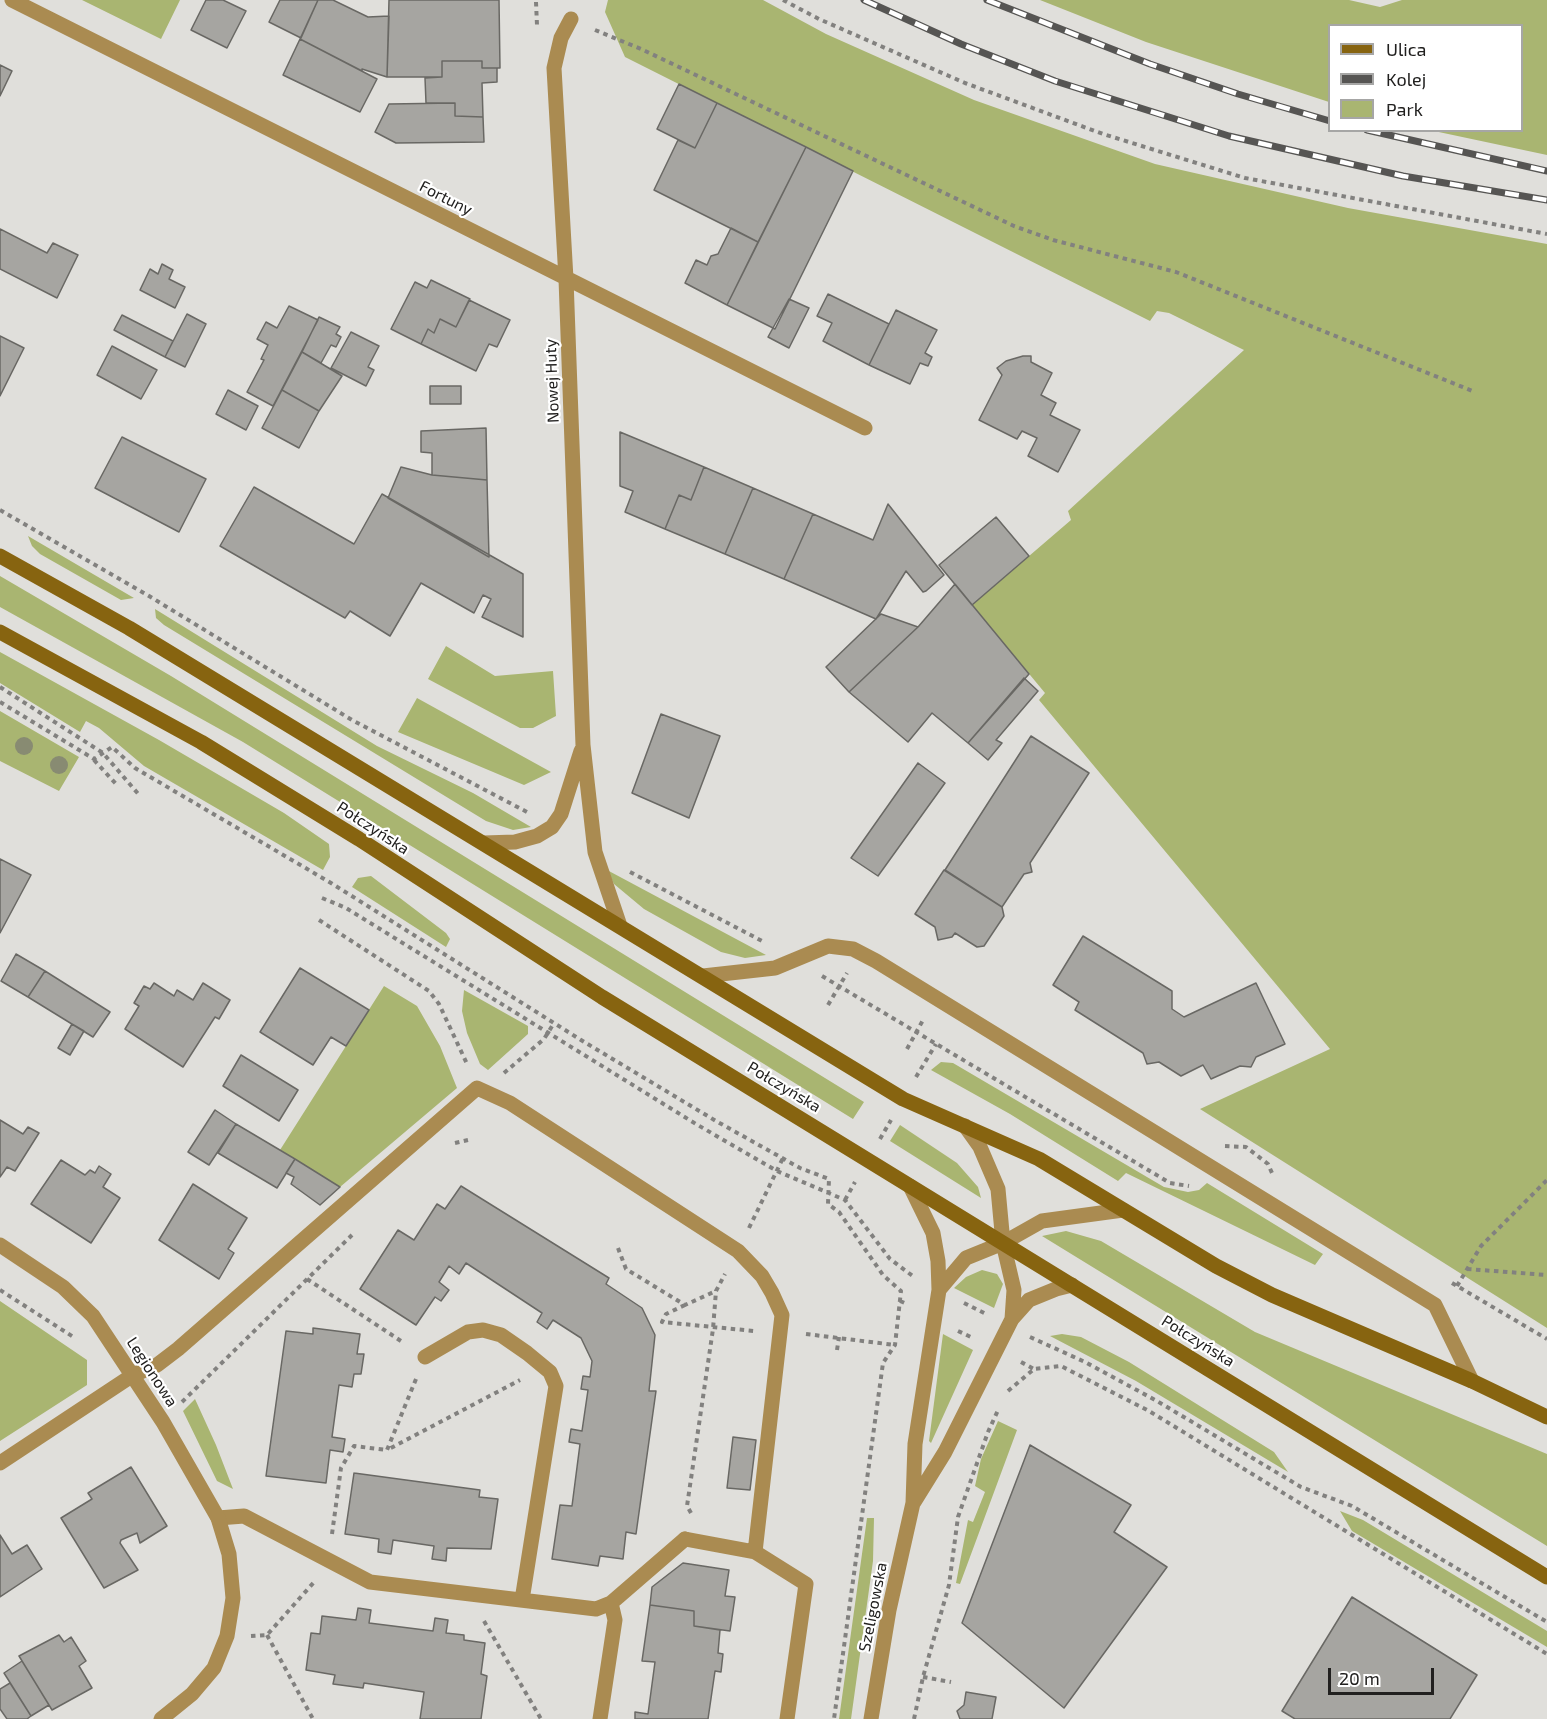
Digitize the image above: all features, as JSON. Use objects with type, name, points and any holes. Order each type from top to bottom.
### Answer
[{"type":"main road","points":[[0,556],[129,628],[703,976],[883,1088],[1039,1159],[1216,1266],[1272,1295],[1472,1381],[1547,1418]]},
{"type":"main road","name":"Połczyńska","points":[[0,632],[104,687],[211,748],[358,839],[577,982],[1547,1577]]},
{"type":"street","name":"Fortuny","points":[[12,0],[865,428]]},
{"type":"street","name":"Nowej Huty","points":[[571,19],[561,38],[554,68],[566,279],[583,745],[595,852],[620,926]]},
{"type":"street","name":"Nowej Huty","points":[[484,843],[515,842],[537,836],[552,827],[561,814],[583,745]]},
{"type":"street","points":[[703,976],[774,968],[828,946],[853,949],[876,961],[1435,1305],[1472,1381]]},
{"type":"street","points":[[0,1463],[133,1375],[157,1365],[178,1349],[477,1089],[510,1103],[738,1251],[762,1276],[782,1315],[755,1552]]},
{"type":"street","name":"Szeligowska","points":[[965,1126],[980,1147],[998,1189],[1003,1243],[1014,1290],[1012,1319]]},
{"type":"street","name":"Szeligowska","points":[[872,1719],[889,1610],[913,1503],[915,1444],[939,1290],[938,1261],[933,1233],[910,1186]]},
{"type":"street","points":[[939,1290],[966,1258],[1003,1243],[1042,1221],[1123,1210]]},
{"type":"street","name":"Legionowa","points":[[0,1245],[63,1287],[82,1304],[133,1375],[187,1461],[218,1518],[229,1554],[233,1598],[231,1620],[214,1668],[192,1694],[161,1719]]},
{"type":"street","name":"Szeligowska","points":[[913,1503],[945,1452],[1012,1319],[1029,1300],[1072,1285]]},
{"type":"street","points":[[425,1357],[468,1332],[483,1330],[501,1335],[527,1353],[550,1372],[556,1386],[522,1600]]},
{"type":"street","points":[[218,1518],[244,1516],[370,1582],[596,1609],[611,1603],[685,1539],[755,1552],[806,1584],[788,1719]]},
{"type":"street","points":[[600,1719],[615,1620],[611,1603]]},
{"type":"path","points":[[783,0],[819,19],[964,83],[1103,134],[1245,178],[1547,234]]},
{"type":"path","points":[[571,19],[641,49],[1014,226],[1053,240],[1176,272],[1475,392]]},
{"type":"path","points":[[0,510],[149,596],[352,720],[442,765],[460,779],[495,793],[536,818]]},
{"type":"path","points":[[0,687],[103,753],[140,796]]},
{"type":"path","points":[[0,702],[94,759],[116,784]]},
{"type":"path","points":[[94,759],[112,747],[135,768],[331,883],[554,1023],[783,1158],[829,1179],[828,1204],[838,1212],[883,1275],[901,1292],[895,1345],[883,1363],[834,1719]]},
{"type":"path","points":[[625,869],[770,945]]},
{"type":"path","points":[[322,898],[346,908],[696,1124],[777,1171],[845,1200],[891,1260],[911,1276]]},
{"type":"path","points":[[319,920],[429,991],[440,1004],[477,1089],[497,1078],[544,1039],[554,1023]]},
{"type":"path","points":[[828,1005],[847,973]]},
{"type":"path","points":[[818,974],[1170,1183],[1181,1186],[1196,1183]]},
{"type":"path","points":[[907,1049],[923,1020]]},
{"type":"path","points":[[928,1057],[936,1044]]},
{"type":"path","points":[[444,1145],[468,1140]]},
{"type":"path","points":[[1218,1151],[1226,1145],[1246,1147],[1268,1164],[1274,1176]]},
{"type":"path","points":[[695,1520],[687,1506],[713,1329],[716,1291],[783,1158]]},
{"type":"path","points":[[1457,1286],[1481,1246],[1547,1180]]},
{"type":"path","points":[[845,1200],[854,1184]]},
{"type":"path","points":[[182,1402],[360,1228]]},
{"type":"path","points":[[618,1248],[626,1269],[685,1305]]},
{"type":"path","points":[[1467,1269],[1547,1275]]},
{"type":"path","points":[[0,1290],[81,1343]]},
{"type":"path","points":[[713,1329],[662,1322],[666,1314],[716,1291]]},
{"type":"path","points":[[900,1301],[907,1305]]},
{"type":"path","points":[[961,1301],[990,1316]]},
{"type":"path","points":[[953,1328],[979,1341]]},
{"type":"path","points":[[837,1350],[839,1337]]},
{"type":"path","points":[[1040,1342],[1085,1362],[1157,1401],[1301,1487],[1352,1506],[1547,1622]]},
{"type":"path","points":[[1021,1362],[1034,1369]]},
{"type":"path","points":[[1005,1397],[1009,1388],[1034,1369],[1061,1366],[1149,1411],[1547,1654]]},
{"type":"path","points":[[914,1719],[922,1677],[949,1585],[958,1517],[988,1432],[1000,1406]]},
{"type":"path","points":[[480,1595],[480,1614],[541,1719]]},
{"type":"path","points":[[267,1635],[313,1719]]},
{"type":"path","points":[[922,1677],[951,1682]]},
{"type":"green space","points":[[82,0],[180,0],[161,39]]},
{"type":"green space","points":[[608,0],[763,0],[826,34],[974,100],[1155,164],[1348,208],[1547,244],[1547,1328],[1200,1109],[1330,1049],[1039,700],[1045,693],[972,605],[1071,520],[1068,511],[1244,350],[1169,313],[1157,311],[1150,321],[625,57],[605,12]]},
{"type":"green space","points":[[1040,0],[1349,0],[1380,7],[1402,0],[1547,0],[1547,155],[1439,132],[1523,132],[1523,24],[1328,24],[1328,102],[1146,42]]},
{"type":"green space","points":[[28,536],[134,598],[121,600],[40,554],[32,546]]},
{"type":"green space","points":[[0,576],[171,676],[864,1102],[853,1119],[243,742],[0,607]]},
{"type":"green space","points":[[155,609],[377,746],[473,793],[531,827],[513,830],[486,821],[164,625],[156,618]]},
{"type":"green space","points":[[446,646],[495,676],[553,671],[556,716],[533,728],[520,728],[428,679]]},
{"type":"green space","points":[[0,652],[159,740],[284,813],[329,844],[330,857],[323,870],[144,766],[99,728],[86,721],[80,732],[0,683]]},
{"type":"green space","points":[[417,698],[551,772],[524,785],[398,732]]},
{"type":"green space","points":[[0,711],[79,757],[59,791],[0,761]]},
{"type":"green space","points":[[607,870],[766,955],[745,958],[721,952],[644,909],[614,884]]},
{"type":"green space","points":[[371,876],[446,933],[450,939],[446,947],[352,887],[358,878]]},
{"type":"green space","points":[[384,986],[417,1006],[440,1046],[457,1088],[340,1187],[280,1150]]},
{"type":"green space","points":[[464,990],[528,1026],[528,1034],[488,1070],[480,1064],[467,1033],[462,1011]]},
{"type":"green space","points":[[941,1062],[953,1063],[1164,1187],[1188,1192],[1199,1190],[1207,1183],[1323,1254],[1315,1265],[1126,1173],[1118,1181],[1010,1114],[931,1070]]},
{"type":"green space","points":[[900,1125],[957,1163],[978,1187],[981,1198],[890,1141]]},
{"type":"green space","points":[[1066,1231],[1101,1241],[1255,1332],[1547,1454],[1547,1546],[1042,1236]]},
{"type":"green space","points":[[982,1270],[997,1274],[1003,1284],[994,1308],[954,1288],[966,1277]]},
{"type":"green space","points":[[0,1301],[87,1360],[87,1385],[0,1441]]},
{"type":"green space","points":[[943,1334],[973,1350],[931,1443],[929,1441]]},
{"type":"green space","points":[[1062,1334],[1081,1337],[1129,1362],[1274,1452],[1288,1472],[1136,1381],[1050,1336]]},
{"type":"green space","points":[[195,1399],[233,1489],[217,1481],[183,1411]]},
{"type":"green space","points":[[998,1421],[1017,1430],[960,1584],[956,1583],[968,1520],[973,1522],[985,1492],[975,1486],[981,1459]]},
{"type":"green space","points":[[1340,1511],[1363,1520],[1547,1631],[1547,1647],[1352,1531]]},
{"type":"green space","points":[[867,1518],[874,1518],[873,1561],[851,1719],[839,1719]]},
{"type":"building","points":[[206,0],[223,0],[246,11],[227,48],[191,30]]},
{"type":"building","points":[[280,0],[318,0],[301,38],[269,22]]},
{"type":"building","points":[[318,0],[333,0],[368,17],[389,16],[387,77],[362,69],[362,71],[300,39]]},
{"type":"building","points":[[389,0],[499,0],[500,68],[482,68],[482,61],[442,61],[442,77],[387,77]]},
{"type":"building","points":[[300,39],[377,79],[360,112],[283,75]]},
{"type":"building","points":[[442,61],[482,61],[482,68],[497,68],[497,82],[482,83],[483,117],[455,116],[455,103],[426,103],[425,78],[442,77]]},
{"type":"building","points":[[0,65],[12,71],[0,96]]},
{"type":"building","points":[[679,84],[717,103],[695,148],[657,129]]},
{"type":"building","points":[[455,103],[455,116],[483,117],[484,142],[396,143],[375,132],[389,104]]},
{"type":"building","points":[[717,103],[806,147],[758,242],[654,190],[678,140],[695,148]]},
{"type":"building","points":[[806,147],[853,171],[775,329],[727,305]]},
{"type":"building","points":[[731,228],[758,242],[727,305],[685,283],[696,260],[707,265],[711,256],[718,254]]},
{"type":"building","points":[[0,229],[47,253],[53,243],[78,255],[57,298],[0,269]]},
{"type":"building","points":[[162,264],[173,270],[169,279],[185,287],[175,308],[140,290],[150,269],[158,274]]},
{"type":"building","points":[[431,280],[470,299],[456,327],[440,319],[434,333],[428,329],[421,344],[391,329],[415,282],[427,288]]},
{"type":"building","points":[[828,294],[889,324],[869,365],[823,341],[832,323],[817,316]]},
{"type":"building","points":[[789,299],[809,308],[789,348],[768,337]]},
{"type":"building","points":[[469,300],[510,320],[497,347],[489,344],[476,371],[421,344],[428,329],[434,333],[440,319],[456,327]]},
{"type":"building","points":[[289,306],[318,320],[273,406],[247,392],[264,360],[261,359],[268,345],[257,339],[266,322],[277,328]]},
{"type":"building","points":[[896,310],[937,330],[925,353],[932,357],[928,366],[920,363],[910,384],[869,365]]},
{"type":"building","points":[[187,314],[206,324],[185,367],[165,357]]},
{"type":"building","points":[[122,315],[173,341],[165,357],[114,330]]},
{"type":"building","points":[[319,317],[340,327],[336,334],[341,337],[336,347],[331,345],[321,363],[302,352]]},
{"type":"building","points":[[351,332],[379,346],[368,367],[374,370],[366,386],[331,368]]},
{"type":"building","points":[[0,336],[24,348],[0,396]]},
{"type":"building","points":[[112,346],[157,370],[141,399],[97,375]]},
{"type":"building","points":[[302,352],[342,376],[319,411],[282,390]]},
{"type":"building","points":[[1031,356],[1031,362],[1052,373],[1041,395],[1056,403],[1050,415],[1080,430],[1058,472],[1028,456],[1037,438],[1022,431],[1017,439],[979,420],[1002,375],[997,368],[1006,361]]},
{"type":"building","points":[[430,386],[461,386],[461,404],[430,404]]},
{"type":"building","points":[[228,390],[258,406],[246,430],[216,414]]},
{"type":"building","points":[[282,390],[319,411],[299,448],[262,428]]},
{"type":"building","points":[[486,428],[487,480],[432,475],[432,453],[421,452],[421,431]]},
{"type":"building","points":[[620,432],[704,467],[691,500],[679,495],[665,529],[625,512],[633,491],[620,486]]},
{"type":"building","points":[[122,437],[206,479],[179,532],[95,488]]},
{"type":"building","points":[[401,467],[432,475],[487,480],[489,557],[388,498]]},
{"type":"building","points":[[704,467],[753,488],[725,554],[665,529],[679,495],[691,500]]},
{"type":"building","points":[[254,487],[354,544],[382,494],[523,574],[523,637],[482,617],[491,599],[483,595],[474,613],[421,583],[390,636],[350,611],[345,618],[220,546]]},
{"type":"building","points":[[753,488],[813,514],[784,579],[725,554]]},
{"type":"building","points":[[888,504],[944,575],[926,591],[923,592],[906,571],[876,619],[784,579],[813,514],[873,540]]},
{"type":"building","points":[[996,517],[1029,556],[972,605],[939,565]]},
{"type":"building","points":[[955,584],[1029,674],[968,743],[932,713],[908,742],[849,692],[918,627]]},
{"type":"building","points":[[881,614],[918,627],[849,692],[826,667]]},
{"type":"building","points":[[1024,678],[1038,691],[996,740],[1002,743],[988,760],[968,743]]},
{"type":"building","points":[[661,714],[720,736],[689,818],[632,793]]},
{"type":"building","points":[[1031,736],[1089,773],[1030,863],[1032,872],[1024,874],[1002,907],[945,870]]},
{"type":"building","points":[[918,763],[945,783],[878,876],[851,858]]},
{"type":"building","points":[[0,859],[31,875],[0,933]]},
{"type":"building","points":[[944,870],[1002,907],[1004,916],[984,946],[977,947],[955,933],[952,937],[938,940],[935,927],[915,914]]},
{"type":"building","points":[[1083,936],[1172,991],[1172,1009],[1184,1017],[1256,983],[1285,1044],[1256,1057],[1251,1067],[1240,1066],[1211,1079],[1203,1065],[1181,1076],[1159,1062],[1147,1064],[1143,1053],[1075,1010],[1079,1002],[1053,985]]},
{"type":"building","points":[[16,954],[45,971],[28,997],[1,981]]},
{"type":"building","points":[[300,968],[369,1010],[346,1046],[331,1037],[313,1065],[260,1032]]},
{"type":"building","points":[[45,971],[110,1012],[93,1037],[28,997]]},
{"type":"building","points":[[154,983],[174,996],[177,990],[193,1000],[203,983],[230,1000],[219,1019],[215,1017],[183,1067],[125,1029],[139,1006],[134,1003],[144,986],[150,989]]},
{"type":"building","points":[[72,1024],[84,1031],[70,1055],[58,1048]]},
{"type":"building","points":[[241,1055],[298,1090],[279,1121],[223,1086]]},
{"type":"building","points":[[215,1110],[236,1124],[209,1165],[188,1152]]},
{"type":"building","points":[[0,1120],[23,1134],[28,1127],[39,1133],[15,1171],[7,1167],[0,1177]]},
{"type":"building","points":[[236,1124],[295,1159],[277,1188],[218,1153]]},
{"type":"building","points":[[295,1159],[340,1187],[320,1205],[291,1184],[294,1177],[286,1173]]},
{"type":"building","points":[[61,1160],[85,1175],[90,1170],[95,1173],[99,1166],[111,1174],[103,1187],[120,1198],[91,1243],[31,1204]]},
{"type":"building","points":[[193,1184],[247,1218],[228,1249],[234,1253],[219,1279],[159,1240]]},
{"type":"building","points":[[461,1186],[609,1278],[606,1284],[642,1308],[655,1335],[649,1391],[656,1391],[636,1534],[626,1532],[623,1559],[600,1556],[598,1566],[552,1559],[560,1505],[572,1506],[580,1444],[569,1442],[571,1429],[582,1431],[588,1390],[581,1389],[583,1376],[590,1377],[592,1361],[581,1338],[553,1320],[547,1329],[537,1322],[542,1313],[466,1263],[459,1274],[449,1266],[439,1282],[449,1290],[441,1301],[435,1297],[416,1325],[360,1289],[398,1230],[414,1240],[437,1204],[445,1209]]},
{"type":"building","points":[[313,1328],[360,1334],[357,1354],[364,1354],[361,1374],[354,1374],[352,1387],[339,1385],[332,1437],[345,1439],[343,1452],[330,1450],[326,1483],[266,1476],[286,1331],[313,1334]]},
{"type":"building","points":[[733,1437],[756,1440],[750,1490],[727,1488]]},
{"type":"building","points":[[1030,1445],[1131,1505],[1114,1532],[1167,1567],[1064,1708],[962,1623]]},
{"type":"building","points":[[131,1467],[167,1526],[140,1543],[137,1533],[121,1540],[120,1543],[138,1570],[104,1588],[61,1518],[92,1499],[88,1493]]},
{"type":"building","points":[[354,1473],[480,1490],[479,1497],[498,1499],[491,1549],[447,1548],[446,1561],[432,1559],[434,1546],[393,1540],[391,1554],[378,1552],[379,1539],[345,1534]]},
{"type":"building","points":[[0,1535],[12,1554],[27,1545],[42,1569],[0,1597]]},
{"type":"building","points":[[683,1563],[729,1570],[725,1596],[735,1597],[730,1631],[694,1626],[694,1611],[650,1605],[652,1587]]},
{"type":"building","points":[[1352,1597],[1477,1675],[1450,1719],[1295,1719],[1282,1711]]},
{"type":"building","points":[[650,1605],[694,1611],[694,1626],[720,1630],[718,1653],[723,1654],[721,1672],[715,1671],[708,1719],[635,1719],[635,1712],[648,1714],[655,1662],[642,1661]]},
{"type":"building","points":[[358,1608],[371,1610],[369,1623],[433,1631],[435,1618],[448,1620],[446,1633],[464,1635],[464,1640],[485,1643],[481,1674],[487,1676],[481,1719],[420,1719],[424,1692],[364,1683],[363,1688],[333,1684],[335,1675],[306,1670],[311,1633],[320,1634],[322,1616],[356,1620]]},
{"type":"building","points":[[59,1635],[64,1642],[71,1637],[86,1661],[79,1666],[92,1688],[52,1710],[19,1656]]},
{"type":"building","points":[[22,1661],[49,1705],[31,1716],[4,1673]]},
{"type":"building","points":[[10,1683],[31,1716],[27,1719],[7,1719],[0,1709],[0,1689]]},
{"type":"building","points":[[966,1692],[996,1697],[992,1719],[960,1719],[957,1711],[964,1705]]},
{"type":"railway","points":[[864,0],[961,44],[1055,81],[1229,136],[1403,176],[1547,200]]},
{"type":"railway","points":[[987,0],[1150,64],[1238,94],[1328,120]]},
{"type":"railway","points":[[1376,132],[1547,171]]}]
